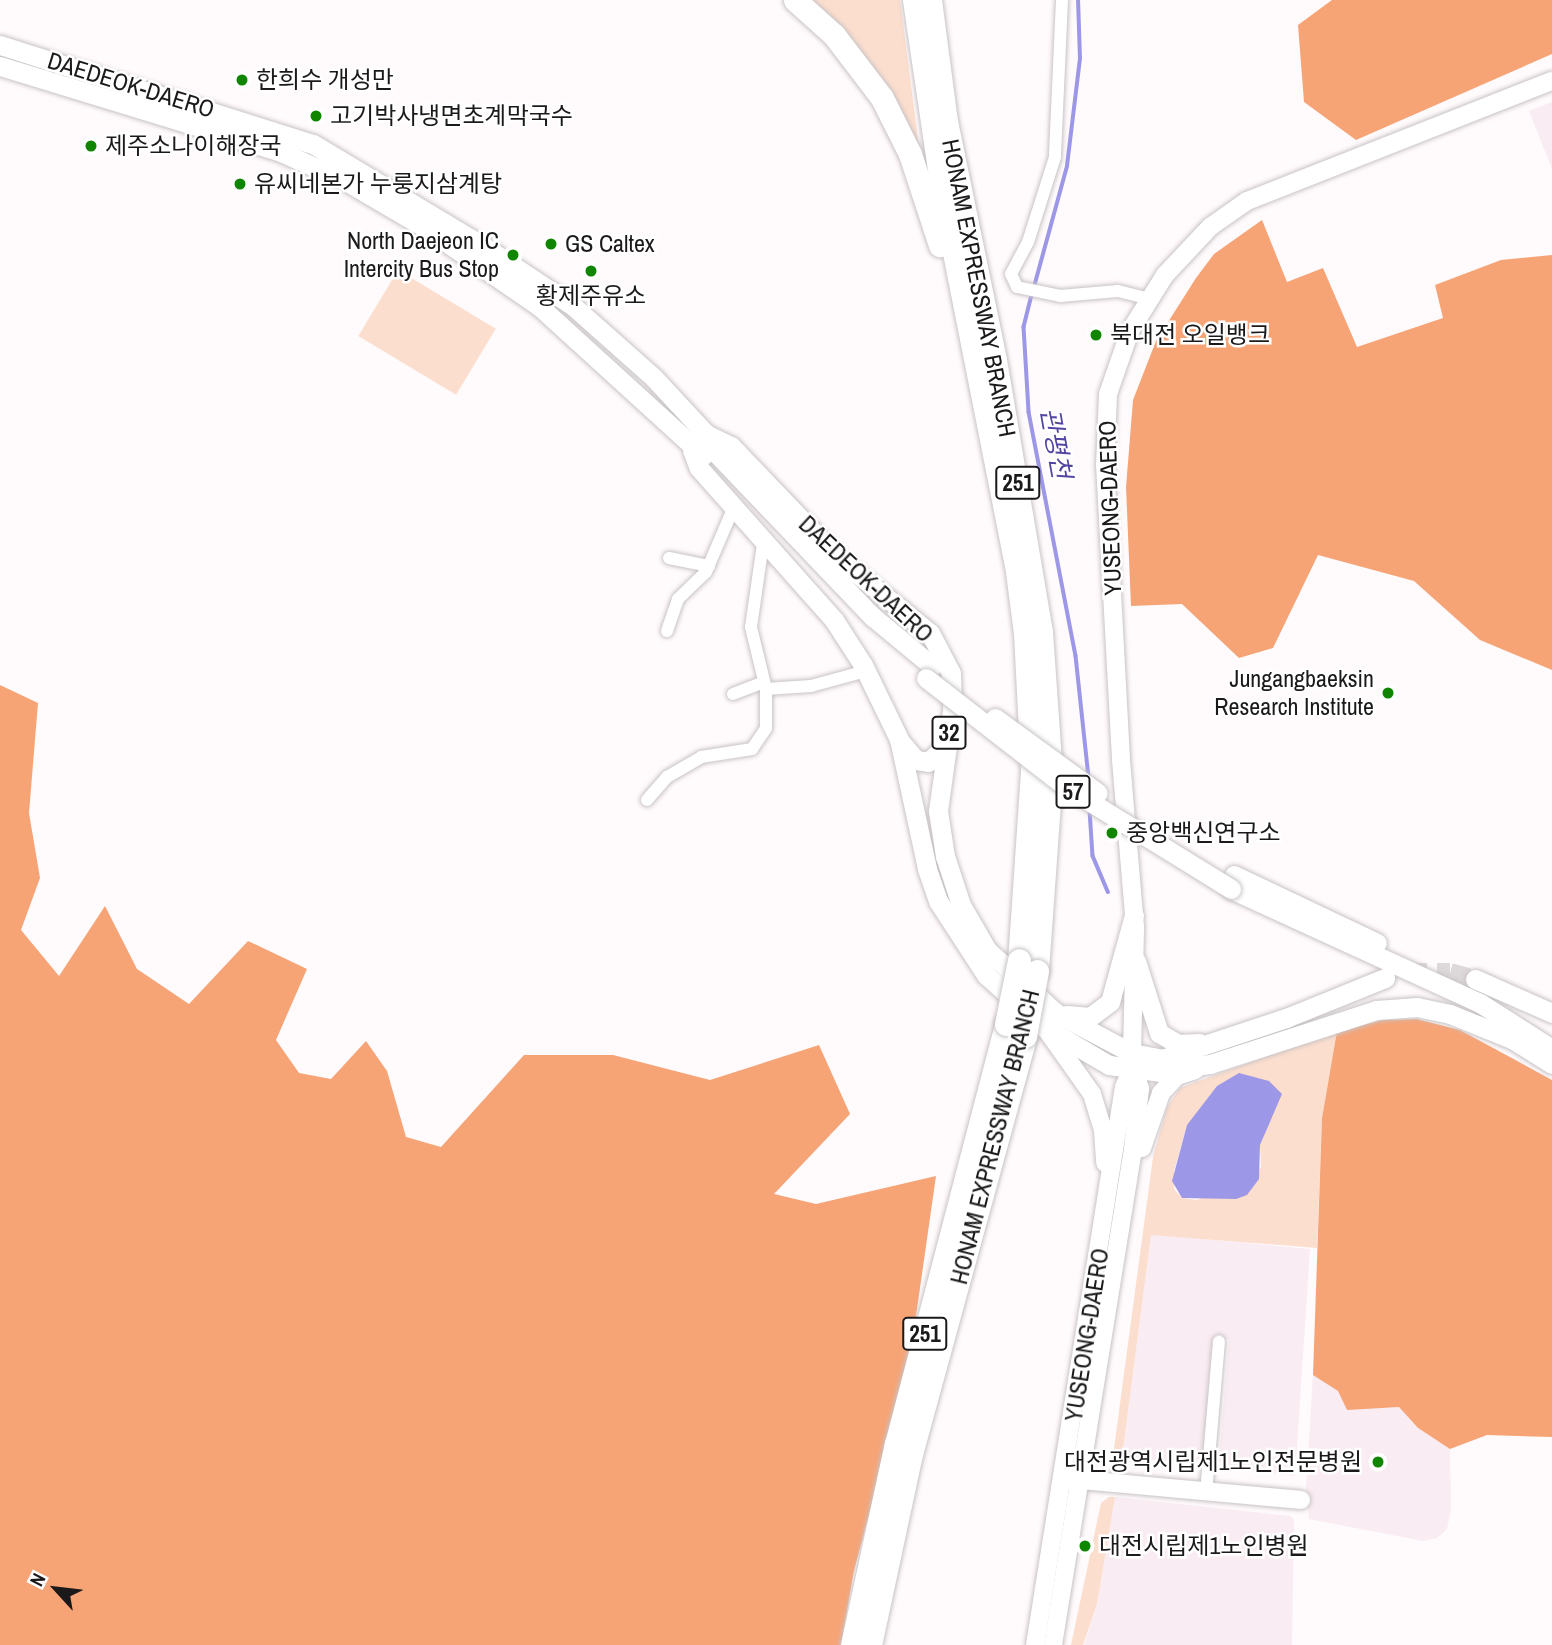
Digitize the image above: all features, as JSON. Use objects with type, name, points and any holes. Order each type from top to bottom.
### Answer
[{"type":"highway","points":[[795,0],[834,35],[861,68],[910,153],[940,245],[1004,548],[1016,564]]},
{"type":"highway","name":"HONAM EXPRESSWAY BRANCH","points":[[870,1645],[911,1454],[1033,1025],[1028,965],[1031,703],[1016,564],[943,197],[927,3]]},
{"type":"highway","name":"HONAM EXPRESSWAY BRANCH","points":[[927,3],[946,121],[996,360],[1041,632],[1051,775],[1028,965]]},
{"type":"highway","name":"HONAM EXPRESSWAY BRANCH","points":[[852,1645],[896,1444],[1033,1025]]},
{"type":"main road","name":"DAEDEOK-DAERO","points":[[0,45],[227,114],[313,144],[367,173],[573,306],[654,378],[706,434],[718,455],[929,672]]},
{"type":"main road","name":"DAEDEOK-DAERO","points":[[0,66],[281,152],[344,180],[424,227],[539,306],[613,371],[692,450],[709,458],[845,606],[929,672]]},
{"type":"main road","name":"YUSEONG-DAERO","points":[[1053,1645],[1083,1481],[1140,1089],[1133,1060],[1136,961],[1134,915],[1105,466],[1108,394],[1130,331],[1165,275],[1210,226],[1247,201],[1552,81]]},
{"type":"main road","name":"DAEDEOK-DAERO","points":[[706,434],[731,446],[837,557],[930,633],[951,673],[947,745],[938,811],[945,856],[961,905],[1033,1025]]},
{"type":"main road","name":"DAEDEOK-DAERO","points":[[692,450],[699,468],[733,509],[834,620],[866,671],[899,739],[927,869],[939,901],[986,975],[1033,1025],[1109,1066],[1133,1060]]},
{"type":"main road","name":"57","points":[[929,672],[1091,788],[1232,882],[1480,1003],[1552,1049]]},
{"type":"main road","points":[[899,739],[916,760],[928,762],[947,745]]},
{"type":"main road","name":"57","points":[[1232,882],[1437,971],[1552,1032]]},
{"type":"main road","points":[[1033,1025],[1090,1017],[1110,1002],[1134,915]]},
{"type":"main road","points":[[1136,961],[1159,1032],[1178,1044],[1214,1042]]},
{"type":"main road","points":[[1133,1060],[1162,1059],[1385,978]]},
{"type":"main road","points":[[1475,979],[1552,1013]]},
{"type":"main road","points":[[1126,1191],[1161,1093],[1177,1076],[1376,1010],[1417,1007],[1450,1014],[1512,1039],[1552,1064]]},
{"type":"main road","name":"DAEDEOK-DAERO","points":[[1033,1025],[1075,1024],[1133,1060]]},
{"type":"main road","name":"32","points":[[1033,1025],[1083,1077],[1099,1112],[1106,1215]]},
{"type":"main road","name":"YUSEONG-DAERO","points":[[1035,1645],[1106,1215],[1124,1087],[1133,1060]]},
{"type":"main road","points":[[1133,1060],[1160,1072],[1210,1064]]},
{"type":"main road","points":[[1064,1478],[1301,1500]]},
{"type":"street","points":[[1062,0],[1055,157],[1028,242],[1012,274],[1017,287],[1060,296],[1118,290],[1150,299]]},
{"type":"street","points":[[667,631],[678,599],[709,566],[733,509]]},
{"type":"street","points":[[646,800],[667,777],[701,757],[755,746],[766,729],[765,686],[751,627],[763,544]]},
{"type":"street","points":[[669,558],[709,566]]},
{"type":"street","points":[[733,694],[765,686],[811,686],[866,671]]},
{"type":"street","points":[[1206,1493],[1219,1342]]},
{"type":"shaded area","points":[[803,0],[900,0],[921,163]]},
{"type":"shaded area","points":[[1332,0],[1552,0],[1552,54],[1356,140],[1304,102],[1298,25]]},
{"type":"shaded area","points":[[1552,102],[1552,169],[1529,111]]},
{"type":"shaded area","points":[[1262,220],[1287,282],[1323,268],[1357,347],[1443,318],[1435,285],[1501,260],[1552,255],[1552,670],[1480,640],[1414,581],[1318,555],[1273,648],[1239,658],[1182,604],[1131,606],[1126,487],[1133,400],[1156,341],[1196,278],[1214,254]]},
{"type":"shaded area","points":[[398,270],[496,329],[456,395],[358,336]]},
{"type":"shaded area","points":[[0,685],[38,703],[29,813],[40,878],[21,930],[59,976],[105,906],[137,969],[189,1004],[248,941],[307,969],[276,1040],[299,1073],[331,1079],[366,1041],[387,1071],[406,1137],[441,1147],[524,1055],[613,1055],[710,1080],[819,1045],[850,1114],[774,1194],[816,1204],[936,1176],[909,1365],[854,1571],[841,1645],[0,1645]]},
{"type":"shaded area","points":[[1417,1019],[1460,1030],[1552,1080],[1552,1437],[1487,1435],[1450,1449],[1418,1428],[1399,1407],[1347,1410],[1338,1391],[1313,1375],[1322,1118],[1337,1031],[1383,1020]]},
{"type":"shaded area","points":[[1337,1031],[1322,1118],[1317,1248],[1151,1235],[1122,1457],[1113,1456],[1153,1157],[1167,1107],[1180,1088]],"holes":[[[1268,1124],[1260,1145],[1261,1168],[1197,1200],[1182,1198],[1174,1189],[1174,1171],[1187,1125]]]},
{"type":"shaded area","points":[[1239,1073],[1269,1081],[1282,1094],[1260,1145],[1259,1179],[1247,1195],[1236,1199],[1182,1198],[1172,1181],[1187,1125],[1217,1086]]},
{"type":"shaded area","points":[[1151,1234],[1310,1249],[1295,1476],[1229,1469],[1219,1460],[1229,1339],[1221,1339],[1202,1457],[1191,1464],[1122,1457]]},
{"type":"shaded area","name":"대전광역시립제1노인전문병원","points":[[1313,1375],[1374,1408],[1399,1407],[1418,1428],[1450,1449],[1451,1509],[1447,1529],[1437,1538],[1423,1541],[1309,1519],[1306,1488]]},
{"type":"shaded area","points":[[1109,1497],[1115,1497],[1097,1604],[1083,1645],[1071,1645],[1101,1503]]},
{"type":"shaded area","points":[[1115,1497],[1291,1516],[1294,1520],[1292,1645],[1084,1645],[1097,1604]]},
{"type":"waterway","name":"관평천","points":[[1034,287],[1067,166],[1080,59],[1078,0]]},
{"type":"waterway","name":"관평천","points":[[1032,295],[1024,327],[1029,412],[1076,656],[1089,778]]},
{"type":"waterway","name":"관평천","points":[[1090,810],[1093,856],[1108,892]]},
{"type":"tunnel","points":[[1408,972],[1450,972],[1475,979]]},
{"type":"place","name":"한희수 개성만","points":[[242,80]]},
{"type":"place","name":"고기박사냉면초계막국수","points":[[316,116]]},
{"type":"place","name":"제주소나이해장국","points":[[91,146]]},
{"type":"place","name":"유씨네본가 누룽지삼계탕","points":[[240,184]]},
{"type":"place","name":"GS Caltex","points":[[551,244]]},
{"type":"place","name":"North Daejeon IC Intercity Bus Stop","points":[[513,255]]},
{"type":"place","name":"황제주유소","points":[[591,271]]},
{"type":"place","name":"북대전 오일뱅크","points":[[1096,335]]},
{"type":"place","name":"Jungangbaeksin Research Institute","points":[[1388,693]]},
{"type":"place","name":"중앙백신연구소","points":[[1112,833]]},
{"type":"place","name":"대전광역시립제1노인전문병원","points":[[1378,1462]]},
{"type":"place","name":"대전시립제1노인병원","points":[[1085,1546]]}]
